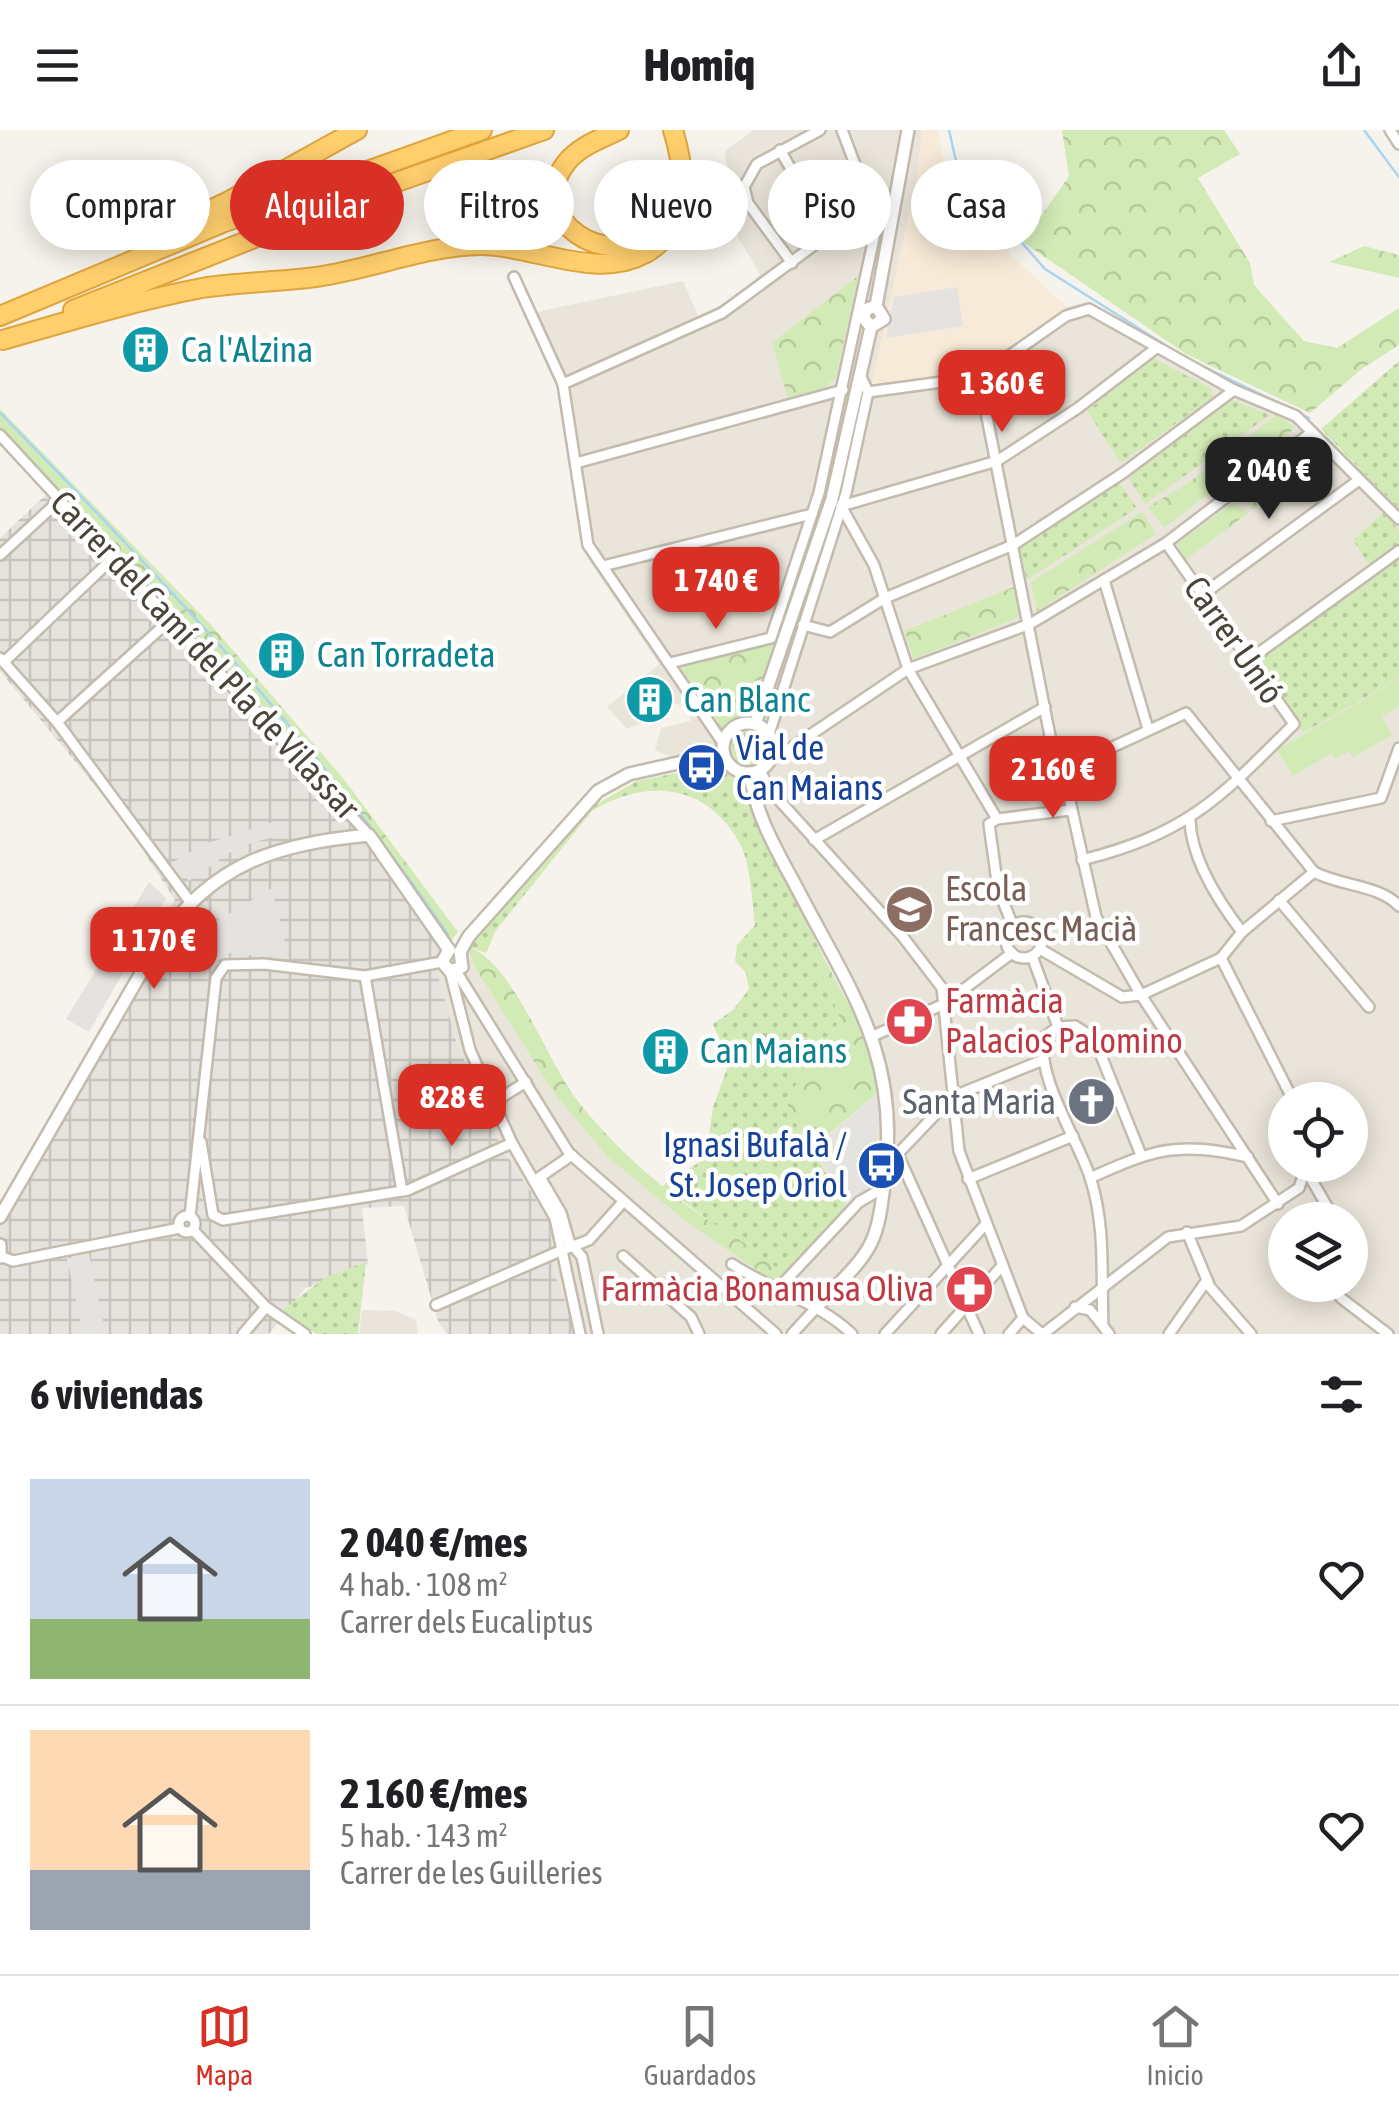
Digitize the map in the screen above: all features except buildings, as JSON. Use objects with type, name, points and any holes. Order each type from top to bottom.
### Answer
[{"type":"highway","points":[[83,278],[130,248],[227,202],[357,130]]},
{"type":"highway","points":[[0,316],[222,223],[482,130]]},
{"type":"highway","points":[[1,340],[383,187],[544,130]]},
{"type":"highway","points":[[619,130],[582,148],[564,165],[556,188],[557,204],[571,232],[584,240],[612,247],[650,236],[669,209],[674,187],[662,130]]},
{"type":"highway","points":[[1,340],[121,305],[205,288],[318,276],[442,248],[485,245],[552,258],[626,260],[656,245],[679,212],[684,188],[673,130]]},
{"type":"street","points":[[792,263],[748,203],[744,187],[757,164],[820,130]]},
{"type":"street","points":[[842,130],[853,160]]},
{"type":"street","points":[[670,663],[771,638],[812,514],[843,390],[893,222],[908,130]]},
{"type":"street","points":[[1390,130],[1399,144]]},
{"type":"street","points":[[780,150],[786,160]]},
{"type":"street","points":[[563,384],[722,313],[809,250]]},
{"type":"street","points":[[755,724],[832,499],[861,377],[867,318],[863,293],[869,250]]},
{"type":"street","points":[[514,277],[563,384],[588,544],[670,663],[723,748],[730,766],[755,771],[903,938],[942,988],[952,1097],[968,1180],[1022,1318],[1042,1334],[1168,1238],[1241,1226],[1268,1210]]},
{"type":"street","points":[[863,293],[867,318]]},
{"type":"street","points":[[868,392],[979,378],[1081,309],[1095,311],[1234,390],[1296,416],[1399,519]]},
{"type":"street","points":[[842,506],[997,461],[1078,408],[1156,349]]},
{"type":"street","points":[[772,754],[769,734],[842,506],[868,392],[861,377]]},
{"type":"street","points":[[979,378],[1052,746],[1063,770],[1096,917],[1141,995],[1277,1202]]},
{"type":"street","points":[[576,463],[843,390]]},
{"type":"street","points":[[803,625],[830,632],[885,598],[1014,545],[1123,473],[1234,390]]},
{"type":"street","points":[[792,1334],[870,1246],[892,1159],[887,1092],[874,1036],[771,838],[752,794],[755,771],[772,754],[782,754],[908,670],[1030,624],[1166,543],[1312,432]]},
{"type":"street","name":"Carrer del Camí del Pla de Vilassar","points":[[0,435],[370,835]]},
{"type":"street","points":[[1202,595],[1359,480]]},
{"type":"street","points":[[0,556],[62,498]]},
{"type":"street","points":[[842,506],[874,565],[908,670],[997,820]]},
{"type":"street","points":[[603,566],[812,514]]},
{"type":"street","name":"Carrer Unió","points":[[1082,860],[1141,844],[1190,820],[1240,778],[1294,724],[1166,543]]},
{"type":"street","points":[[1249,660],[1399,551]]},
{"type":"street","points":[[112,559],[2,660],[57,722],[190,903]]},
{"type":"street","points":[[1104,580],[1148,729]]},
{"type":"street","points":[[57,722],[170,620]]},
{"type":"street","points":[[814,840],[1045,708]]},
{"type":"street","points":[[1063,770],[1186,712],[1314,872],[1336,884],[1394,894],[1399,906]]},
{"type":"street","points":[[598,1334],[578,1248],[569,1241],[561,1213],[512,1143],[470,1050],[449,968],[455,951],[598,791],[629,774],[723,748],[738,725],[755,724],[769,734]]},
{"type":"street","points":[[1272,820],[1381,798],[1399,748]]},
{"type":"street","points":[[1012,953],[1006,940],[1013,926],[993,860],[988,824],[1070,810]]},
{"type":"street","points":[[1190,820],[1199,862],[1242,932]]},
{"type":"street","points":[[0,1217],[159,942],[190,903],[233,870],[267,853],[311,841],[370,835],[464,962],[449,968],[366,976],[238,962],[225,966],[216,978],[190,1216],[195,1222],[193,1230]]},
{"type":"street","points":[[874,1036],[944,1004],[1012,953],[1036,953],[1122,996],[1141,995],[1222,958],[1242,932],[1314,872]]},
{"type":"street","points":[[1279,900],[1369,1007]]},
{"type":"street","points":[[1013,926],[1034,924],[1042,934],[1036,953],[1058,1026]]},
{"type":"street","points":[[1222,958],[1284,1082]]},
{"type":"street","points":[[449,968],[572,1156],[776,1334]]},
{"type":"street","points":[[366,976],[402,1191]]},
{"type":"street","points":[[1106,1330],[1104,1244],[1090,1178],[1043,1060],[1044,1037],[1058,1026],[1075,1026],[1094,1038],[1141,1155]]},
{"type":"street","points":[[892,1159],[952,1097],[1043,1060]]},
{"type":"street","points":[[494,1102],[526,1082]]},
{"type":"street","points":[[200,1134],[213,1214],[223,1220],[402,1191],[512,1143]]},
{"type":"street","points":[[968,1180],[1073,1136]]},
{"type":"street","points":[[1090,1178],[1141,1155],[1176,1146],[1248,1157]]},
{"type":"street","points":[[536,1179],[572,1156]]},
{"type":"street","points":[[892,1159],[979,1334]]},
{"type":"street","points":[[536,1179],[555,1218],[580,1334]]},
{"type":"street","points":[[1281,1202],[1299,1188],[1300,1182]]},
{"type":"street","points":[[776,1291],[859,1202],[883,1188]]},
{"type":"street","points":[[436,1305],[560,1251],[578,1248],[623,1202]]},
{"type":"street","points":[[180,1228],[180,1219],[190,1216]]},
{"type":"street","points":[[885,1334],[984,1225]]},
{"type":"street","points":[[0,1245],[0,1256],[14,1261],[180,1228],[193,1230],[266,1307],[305,1334]]},
{"type":"street","points":[[1188,1232],[1207,1280],[1251,1334]]},
{"type":"street","points":[[623,1256],[690,1318],[698,1334]]},
{"type":"street","points":[[732,1264],[776,1291],[818,1306],[852,1334]]},
{"type":"street","points":[[941,1334],[1001,1267]]},
{"type":"street","points":[[1169,1334],[1207,1280]]},
{"type":"street","points":[[1346,1302],[1388,1334]]},
{"type":"street","points":[[243,1334],[266,1307]]},
{"type":"street","points":[[1075,1307],[1090,1310],[1106,1330]]},
{"type":"street","points":[[1009,1334],[1022,1318]]},
{"type":"shaded area","points":[[754,130],[922,130],[919,160],[911,160],[911,206],[871,388],[975,373],[1067,307],[1087,302],[1171,352],[1309,420],[1399,507],[1399,1334],[578,1334],[556,1278],[549,1220],[501,1145],[456,1041],[437,971],[449,943],[469,947],[474,966],[554,1093],[688,1223],[849,1209],[812,1148],[881,1089],[868,1041],[739,783],[725,775],[712,751],[672,758],[655,750],[661,728],[690,721],[688,709],[670,701],[651,719],[627,729],[607,707],[659,664],[588,559],[558,385],[529,319],[541,311],[683,281],[698,316],[744,293],[760,274],[746,250],[748,160],[725,158],[726,150]]},
{"type":"shaded area","points":[[922,130],[938,130],[944,160],[919,160]]},
{"type":"shaded area","points":[[911,206],[911,250],[1009,250],[1067,307],[976,373],[871,388]]},
{"type":"shaded area","points":[[957,287],[963,326],[886,338],[894,297]]},
{"type":"shaded area","points":[[56,485],[248,689],[366,826],[449,943],[437,971],[456,1041],[501,1146],[549,1220],[556,1278],[578,1334],[447,1334],[438,1321],[404,1206],[362,1208],[368,1264],[304,1289],[269,1334],[0,1334],[0,1202],[175,900],[121,817],[0,671],[0,538]]},
{"type":"shaded area","points":[[273,822],[283,834],[238,847],[189,881],[173,862],[202,845]]},
{"type":"shaded area","points":[[149,882],[166,898],[89,1032],[66,1019]]},
{"type":"shaded area","points":[[272,888],[289,959],[230,953],[210,966],[189,954],[215,922]]},
{"type":"shaded area","points":[[882,1091],[870,1190],[851,1207],[815,1148]]},
{"type":"shaded area","points":[[89,1254],[106,1334],[83,1334],[67,1259]]},
{"type":"shaded area","points":[[362,1310],[396,1311],[416,1320],[418,1334],[359,1334]]},
{"type":"green space","points":[[1062,130],[1224,130],[1240,154],[1198,178],[1250,263],[1254,285],[1304,341],[1337,348],[1399,308],[1399,345],[1363,368],[1310,413],[1186,354],[1035,250],[1042,250],[1042,215],[1069,176]]},
{"type":"green space","points":[[1364,246],[1399,255],[1399,278],[1329,262]]},
{"type":"green space","points":[[858,276],[836,377],[825,388],[788,398],[772,343]]},
{"type":"green space","points":[[1153,358],[1212,389],[1213,397],[1121,463],[1087,411]]},
{"type":"green space","points":[[1399,361],[1399,509],[1321,429]]},
{"type":"green space","points":[[1229,399],[1270,415],[1145,504],[1126,474]]},
{"type":"green space","points":[[0,409],[212,626],[343,778],[458,932],[449,943],[374,835],[248,689],[0,431]]},
{"type":"green space","points":[[1276,415],[1296,427],[1164,528],[1148,507],[1188,483]]},
{"type":"green space","points":[[1315,444],[1325,454],[1253,510],[1243,496],[1308,445]]},
{"type":"green space","points":[[1118,481],[1137,508],[1027,580],[1020,547]]},
{"type":"green space","points":[[1234,502],[1248,513],[1185,560],[1177,544]]},
{"type":"green space","points":[[1142,512],[1156,534],[1037,611],[1031,582]]},
{"type":"green space","points":[[1383,513],[1399,530],[1399,548],[1371,568],[1353,540]]},
{"type":"green space","points":[[1399,555],[1399,678],[1303,733],[1255,660]]},
{"type":"green space","points":[[1016,586],[1020,617],[913,659],[905,631]]},
{"type":"green space","points":[[776,642],[750,716],[734,720],[722,733],[676,665]]},
{"type":"green space","points":[[1399,679],[1399,706],[1382,716],[1392,735],[1353,757],[1349,751],[1335,759],[1331,754],[1293,776],[1277,750]]},
{"type":"green space","points":[[747,730],[760,735],[765,748],[760,761],[747,766],[734,761],[729,748],[734,735]]},
{"type":"green space","points":[[716,765],[739,783],[823,956],[825,980],[840,1020],[789,1095],[787,1109],[849,1209],[786,1277],[662,1186],[706,1158],[713,1107],[729,1063],[713,1024],[733,1010],[749,989],[746,973],[735,961],[737,945],[755,925],[750,882],[743,851],[725,822],[692,797],[673,792],[653,791],[612,801],[592,811],[496,930],[486,953],[469,947],[588,809],[637,781]]},
{"type":"green space","points":[[469,947],[485,956],[500,972],[565,1082],[604,1132],[666,1189],[756,1251],[786,1277],[769,1278],[688,1223],[608,1157],[554,1093],[474,966]]},
{"type":"green space","points":[[823,956],[868,1041],[882,1089],[812,1148],[787,1110],[789,1095],[840,1020],[825,980]]},
{"type":"green space","points":[[366,1262],[358,1334],[316,1334],[281,1311],[326,1277]]},
{"type":"waterway","points":[[949,130],[958,170],[1045,269],[1184,357],[1309,418]]},
{"type":"waterway","points":[[1364,130],[1399,177]]},
{"type":"waterway","points":[[0,413],[120,537],[292,729],[399,865],[448,935]]},
{"type":"place","name":"Ca l'Alzina","points":[[146,350]]},
{"type":"place","name":"Can Torradeta","points":[[282,655]]},
{"type":"place","name":"Can Blanc","points":[[649,700]]},
{"type":"place","name":"Vial de Can Maians","points":[[701,768]]},
{"type":"place","name":"Escola Francesc Macià","points":[[910,909]]},
{"type":"place","name":"Farmàcia Palacios Palomino","points":[[910,1021]]},
{"type":"place","name":"Can Maians","points":[[665,1051]]},
{"type":"place","name":"Santa Maria","points":[[1091,1102]]},
{"type":"place","name":"Ignasi Bufalà / St. Josep Oriol","points":[[882,1165]]},
{"type":"place","name":"Farmàcia Bonamusa Oliva","points":[[969,1289]]}]
